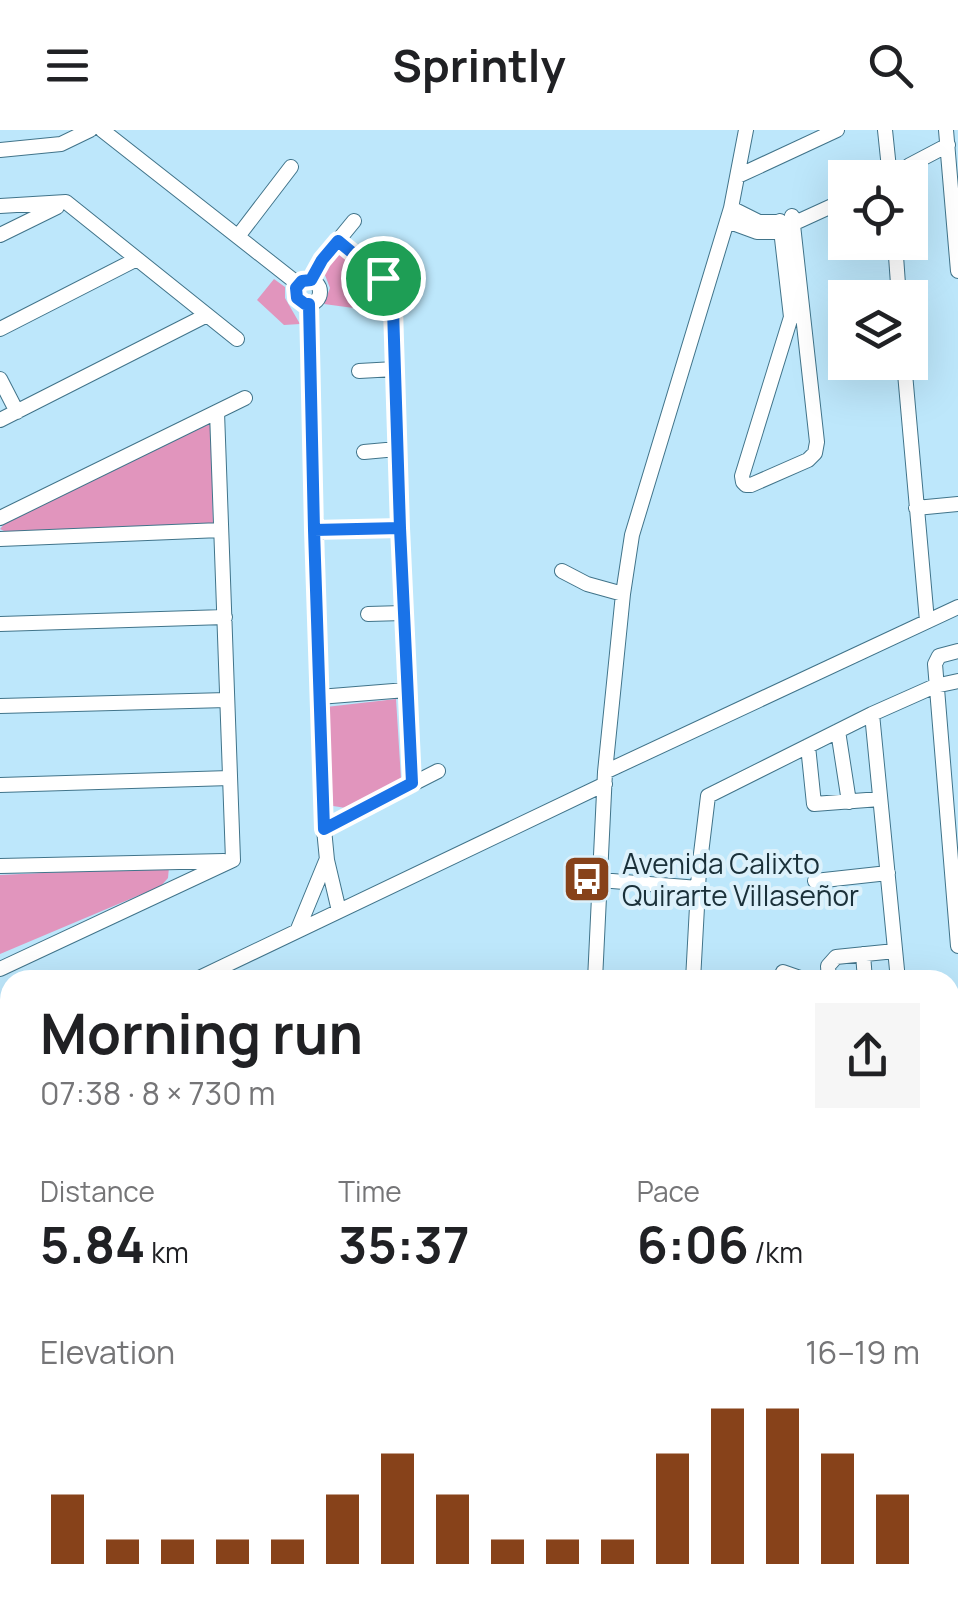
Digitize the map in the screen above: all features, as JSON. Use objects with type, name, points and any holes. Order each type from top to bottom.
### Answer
[{"type":"street","points":[[0,150],[61,144],[90,130]]},
{"type":"street","points":[[102,130],[304,282]]},
{"type":"street","points":[[595,970],[605,778],[632,535],[729,215],[746,130]]},
{"type":"street","points":[[738,176],[837,130]]},
{"type":"street","points":[[885,130],[888,160]]},
{"type":"street","points":[[916,160],[950,135]]},
{"type":"street","points":[[950,135],[958,272]]},
{"type":"street","points":[[238,235],[291,166]]},
{"type":"street","points":[[787,223],[828,200]]},
{"type":"street","points":[[0,206],[66,202],[237,340]]},
{"type":"street","points":[[0,236],[66,202]]},
{"type":"street","points":[[729,215],[757,232],[828,207]]},
{"type":"street","points":[[339,911],[324,829],[309,304],[297,298],[296,288],[354,221]]},
{"type":"street","points":[[787,223],[817,442],[808,460],[746,485],[742,476],[797,316]]},
{"type":"street","points":[[338,241],[383,278],[391,292],[412,783]]},
{"type":"street","points":[[0,329],[137,259]]},
{"type":"street","points":[[0,420],[207,315]]},
{"type":"street","points":[[359,371],[394,369]]},
{"type":"street","points":[[0,379],[16,412]]},
{"type":"street","points":[[905,380],[927,621]]},
{"type":"street","points":[[0,518],[246,398]]},
{"type":"street","points":[[217,412],[233,860]]},
{"type":"street","points":[[364,452],[397,450]]},
{"type":"street","points":[[916,508],[958,504]]},
{"type":"street","points":[[314,530],[400,528]]},
{"type":"street","points":[[0,539],[221,530]]},
{"type":"street","points":[[562,571],[587,584],[623,594]]},
{"type":"street","points":[[216,970],[958,607]]},
{"type":"street","points":[[368,614],[403,613]]},
{"type":"street","points":[[0,624],[224,617]]},
{"type":"street","points":[[958,651],[939,656],[935,664],[958,946]]},
{"type":"street","points":[[693,970],[708,796],[872,714],[935,686],[958,682]]},
{"type":"street","points":[[319,697],[406,690]]},
{"type":"street","points":[[0,706],[227,700]]},
{"type":"street","points":[[872,714],[897,970]]},
{"type":"street","points":[[838,731],[849,802]]},
{"type":"street","points":[[808,746],[814,804],[880,799]]},
{"type":"street","points":[[324,829],[438,771]]},
{"type":"street","points":[[0,785],[230,778]]},
{"type":"street","points":[[0,866],[233,860]]},
{"type":"street","points":[[0,969],[233,860]]},
{"type":"street","points":[[298,930],[327,860]]},
{"type":"street","points":[[814,881],[888,873]]},
{"type":"street","points":[[600,880],[698,888]]},
{"type":"street","points":[[828,970],[836,957],[896,952]]},
{"type":"street","points":[[863,954],[864,970]]},
{"type":"shaded area","points":[[337,250],[383,285],[383,312],[324,304],[330,288],[323,270]]},
{"type":"shaded area","points":[[274,279],[285,287],[285,298],[300,324],[284,325],[257,300]]},
{"type":"shaded area","points":[[211,423],[213,523],[8,533],[0,529],[5,523]]},
{"type":"shaded area","points":[[396,699],[401,779],[346,808],[333,806],[326,707]]},
{"type":"shaded area","points":[[169,867],[168,878],[161,886],[0,954],[0,875]]},
{"type":"place","name":"Avenida Calixto Quirarte Villaseñor","points":[[587,879]]},
{"type":"route","points":[[383,278],[338,241],[311,280],[302,281],[296,288],[297,298],[309,304],[314,530],[400,528],[412,783],[324,829],[314,530],[400,528],[393,309],[391,292],[383,278]]}]
